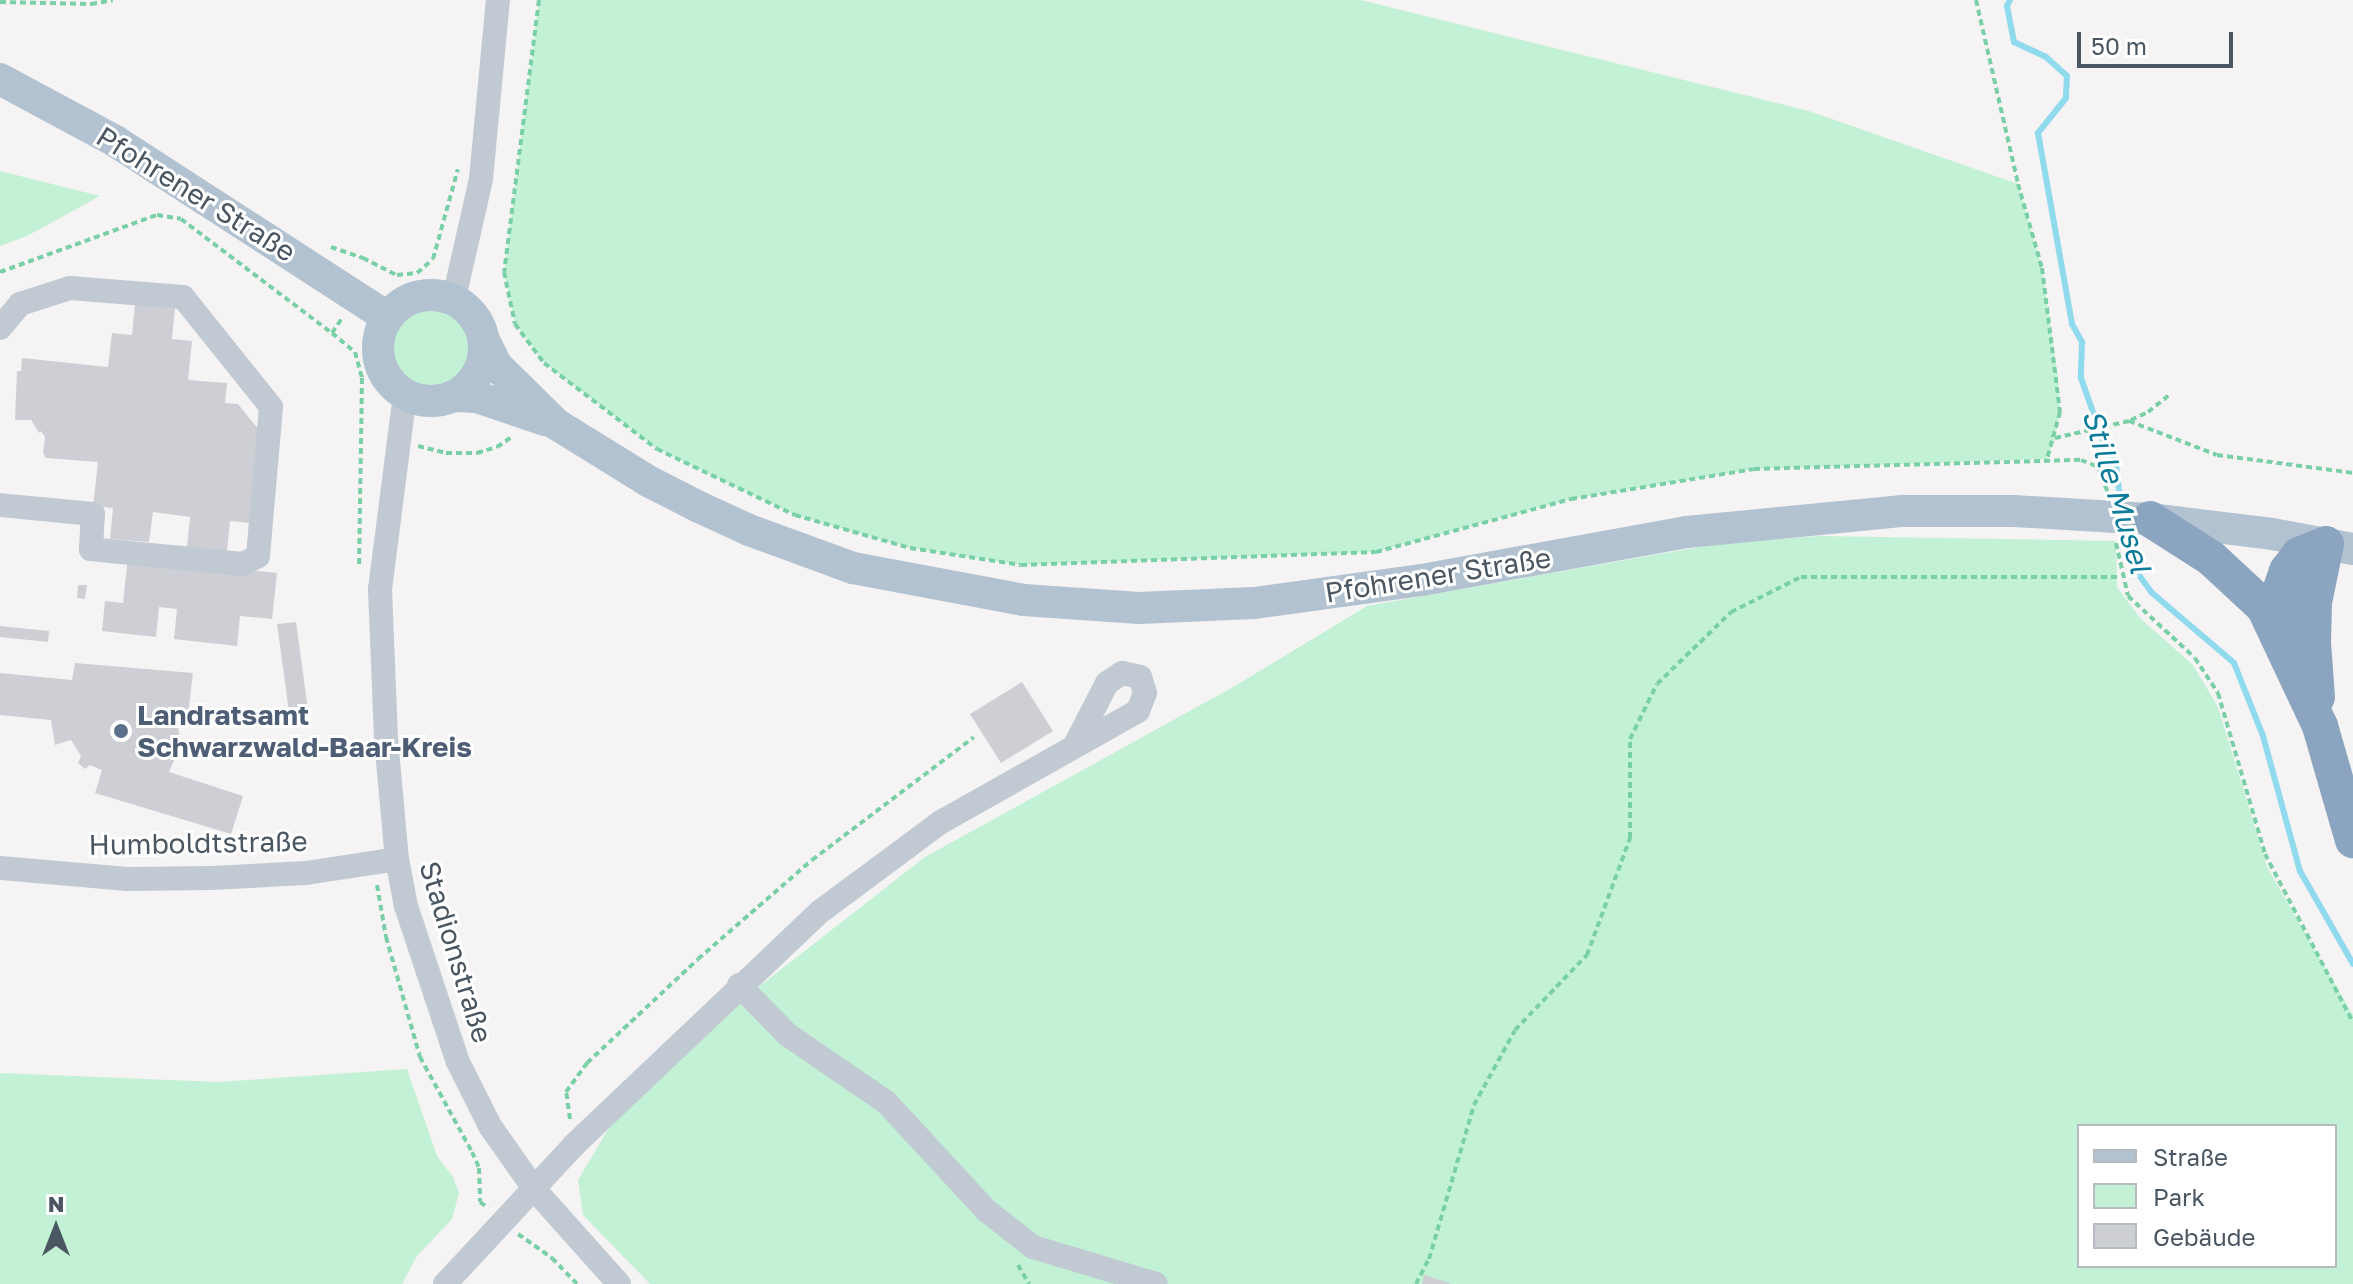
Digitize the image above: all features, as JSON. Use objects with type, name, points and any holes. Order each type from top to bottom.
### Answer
[{"type":"highway","points":[[2150,519],[2211,558],[2264,607],[2320,726],[2353,840]]},
{"type":"highway","points":[[2279,634],[2278,597],[2287,571],[2299,555],[2339,547]]},
{"type":"highway","points":[[2320,726],[2313,643],[2314,602],[2339,547]]},
{"type":"main road","name":"Pfohrener Straße","points":[[0,79],[115,141],[387,317]]},
{"type":"main road","points":[[431,294],[454,298],[478,321],[484,340],[479,372],[456,396],[421,401],[391,383],[381,368],[378,351],[380,333],[387,317],[414,297],[431,294]]},
{"type":"main road","name":"Pfohrener Straße","points":[[484,340],[496,365],[545,420]]},
{"type":"main road","name":"Pfohrener Straße","points":[[456,396],[477,397],[545,420],[650,482],[736,525],[853,568],[924,584],[1081,605],[1196,608],[1311,596],[1759,522],[1903,511],[2070,513],[2150,519],[2339,547]]},
{"type":"street","points":[[454,298],[481,179],[498,0]]},
{"type":"street","points":[[0,328],[20,304],[70,288],[183,297],[271,407],[258,556],[243,564],[91,549],[93,514],[0,505]]},
{"type":"street","name":"Stadionstraße","points":[[405,394],[380,589],[386,739],[385,861],[406,906],[458,1062],[490,1126],[535,1190],[619,1284]]},
{"type":"street","points":[[445,1284],[574,1145],[739,985],[821,911],[941,822],[1075,745]]},
{"type":"street","name":"Humboldtstraße","points":[[0,868],[128,879],[211,878],[306,873],[385,861]]},
{"type":"street","points":[[739,985],[788,1035],[886,1102],[987,1211],[1033,1247],[1156,1284]]},
{"type":"path","points":[[0,2],[91,4],[113,0]]},
{"type":"path","points":[[539,0],[504,272],[515,324],[544,363],[657,449],[795,515],[910,548],[1021,565],[1226,560],[1376,552],[1571,499],[1754,469],[2081,460],[2098,467],[2106,479],[2108,495]]},
{"type":"path","points":[[1976,0],[2018,184],[2042,268],[2060,412],[2047,459]]},
{"type":"path","points":[[378,266],[397,275],[417,273],[433,259],[458,168]]},
{"type":"path","points":[[0,272],[157,215],[181,219],[332,333]]},
{"type":"path","points":[[2055,438],[2129,421],[2148,412],[2170,394]]},
{"type":"path","points":[[397,439],[446,453],[477,453],[497,447],[545,420]]},
{"type":"path","points":[[2129,421],[2217,455],[2353,473]]},
{"type":"path","points":[[2116,541],[2121,577],[2128,596],[2195,658],[2218,693],[2265,854],[2353,1022]]},
{"type":"path","points":[[1416,1284],[1429,1259],[1474,1105],[1515,1030],[1587,955],[1630,838],[1630,739],[1657,684],[1731,612],[1801,577],[2121,577]]},
{"type":"path","points":[[574,1145],[566,1092],[587,1063],[698,959],[812,860],[974,737]]},
{"type":"path","points":[[385,861],[386,937],[420,1057],[479,1168],[480,1202],[506,1219],[522,1239],[552,1258],[577,1284]]},
{"type":"green space","points":[[539,0],[1361,0],[1809,111],[2018,184],[2042,268],[2058,377],[2060,412],[2055,438],[2047,459],[1754,469],[1571,499],[1375,552],[1021,565],[910,548],[795,515],[657,449],[544,363],[515,324],[504,272]]},
{"type":"green space","points":[[0,171],[100,196],[27,236],[0,246]]},
{"type":"green space","points":[[432,301],[449,305],[464,315],[474,330],[478,347],[474,364],[464,379],[449,389],[432,393],[415,389],[400,379],[390,364],[386,347],[390,330],[400,315],[415,305]]},
{"type":"green space","points":[[1818,536],[2116,541],[2117,587],[2140,618],[2193,665],[2218,707],[2267,867],[2353,1015],[2353,1284],[650,1284],[583,1215],[578,1180],[610,1126],[743,999],[925,857],[1235,686],[1367,606],[1716,544]]},
{"type":"green space","points":[[407,1069],[437,1156],[453,1177],[459,1193],[452,1219],[417,1256],[402,1284],[0,1284],[0,1073],[218,1082]]},
{"type":"building","points":[[135,303],[175,308],[172,339],[192,341],[188,380],[227,383],[225,403],[238,404],[259,430],[250,523],[230,521],[227,551],[187,547],[190,517],[153,512],[149,542],[110,539],[113,508],[93,506],[98,462],[46,458],[43,453],[45,437],[41,431],[39,433],[31,420],[15,420],[17,371],[21,371],[22,358],[108,367],[112,333],[132,335]]},
{"type":"building","points":[[128,557],[277,573],[272,619],[240,616],[237,646],[174,639],[177,609],[159,607],[156,637],[102,631],[105,601],[123,603]]},
{"type":"building","points":[[78,585],[87,585],[85,599],[77,598]]},
{"type":"building","points":[[296,622],[309,717],[290,719],[277,624]]},
{"type":"building","points":[[0,626],[49,631],[48,642],[0,637]]},
{"type":"building","points":[[75,663],[193,673],[188,714],[176,714],[181,745],[169,772],[243,796],[231,834],[95,793],[102,770],[90,765],[85,769],[78,763],[81,756],[71,740],[55,745],[51,720],[0,715],[0,673],[72,680]]},
{"type":"building","points":[[1022,682],[1053,731],[1001,763],[970,714]]},
{"type":"building","points":[[1424,1275],[1450,1283],[1450,1284],[1422,1284]]},
{"type":"waterway","name":"Stille Musel","points":[[2010,0],[2007,6],[2014,42],[2046,57],[2067,76],[2066,98],[2038,133],[2072,324],[2082,342],[2081,378],[2105,446],[2116,465],[2121,507]]},
{"type":"waterway","name":"Stille Musel","points":[[2126,529],[2136,571],[2151,592],[2234,663],[2263,736],[2300,871],[2353,964]]},
{"type":"place","name":"Landratsamt Schwarzwald-Baar-Kreis","points":[[121,731]]}]
